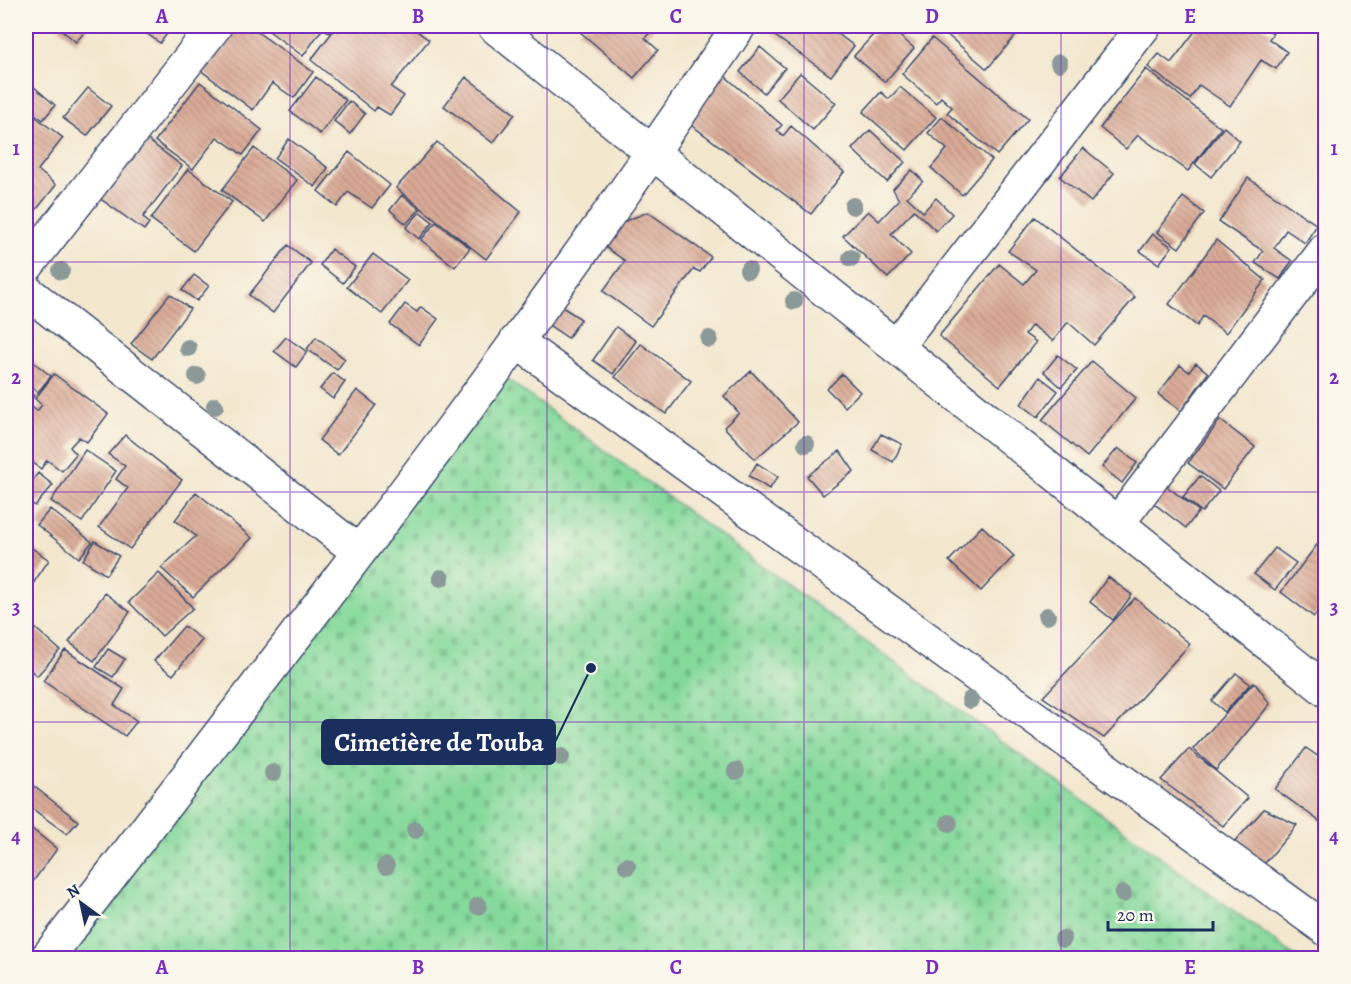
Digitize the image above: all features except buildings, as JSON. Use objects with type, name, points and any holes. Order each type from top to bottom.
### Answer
[{"type":"street","points":[[26,267],[215,26]]},
{"type":"street","points":[[494,26],[1326,690]]},
{"type":"street","points":[[47,958],[359,552],[516,341],[653,153],[739,26]]},
{"type":"street","points":[[896,347],[1144,26]]},
{"type":"street","points":[[1117,524],[1326,249]]},
{"type":"street","points":[[26,291],[359,552]]},
{"type":"street","points":[[516,341],[1326,929]]},
{"type":"green space","points":[[504,377],[1298,958],[58,958]]},
{"type":"place","name":"Cimetière de Touba","points":[[591,668]]}]
